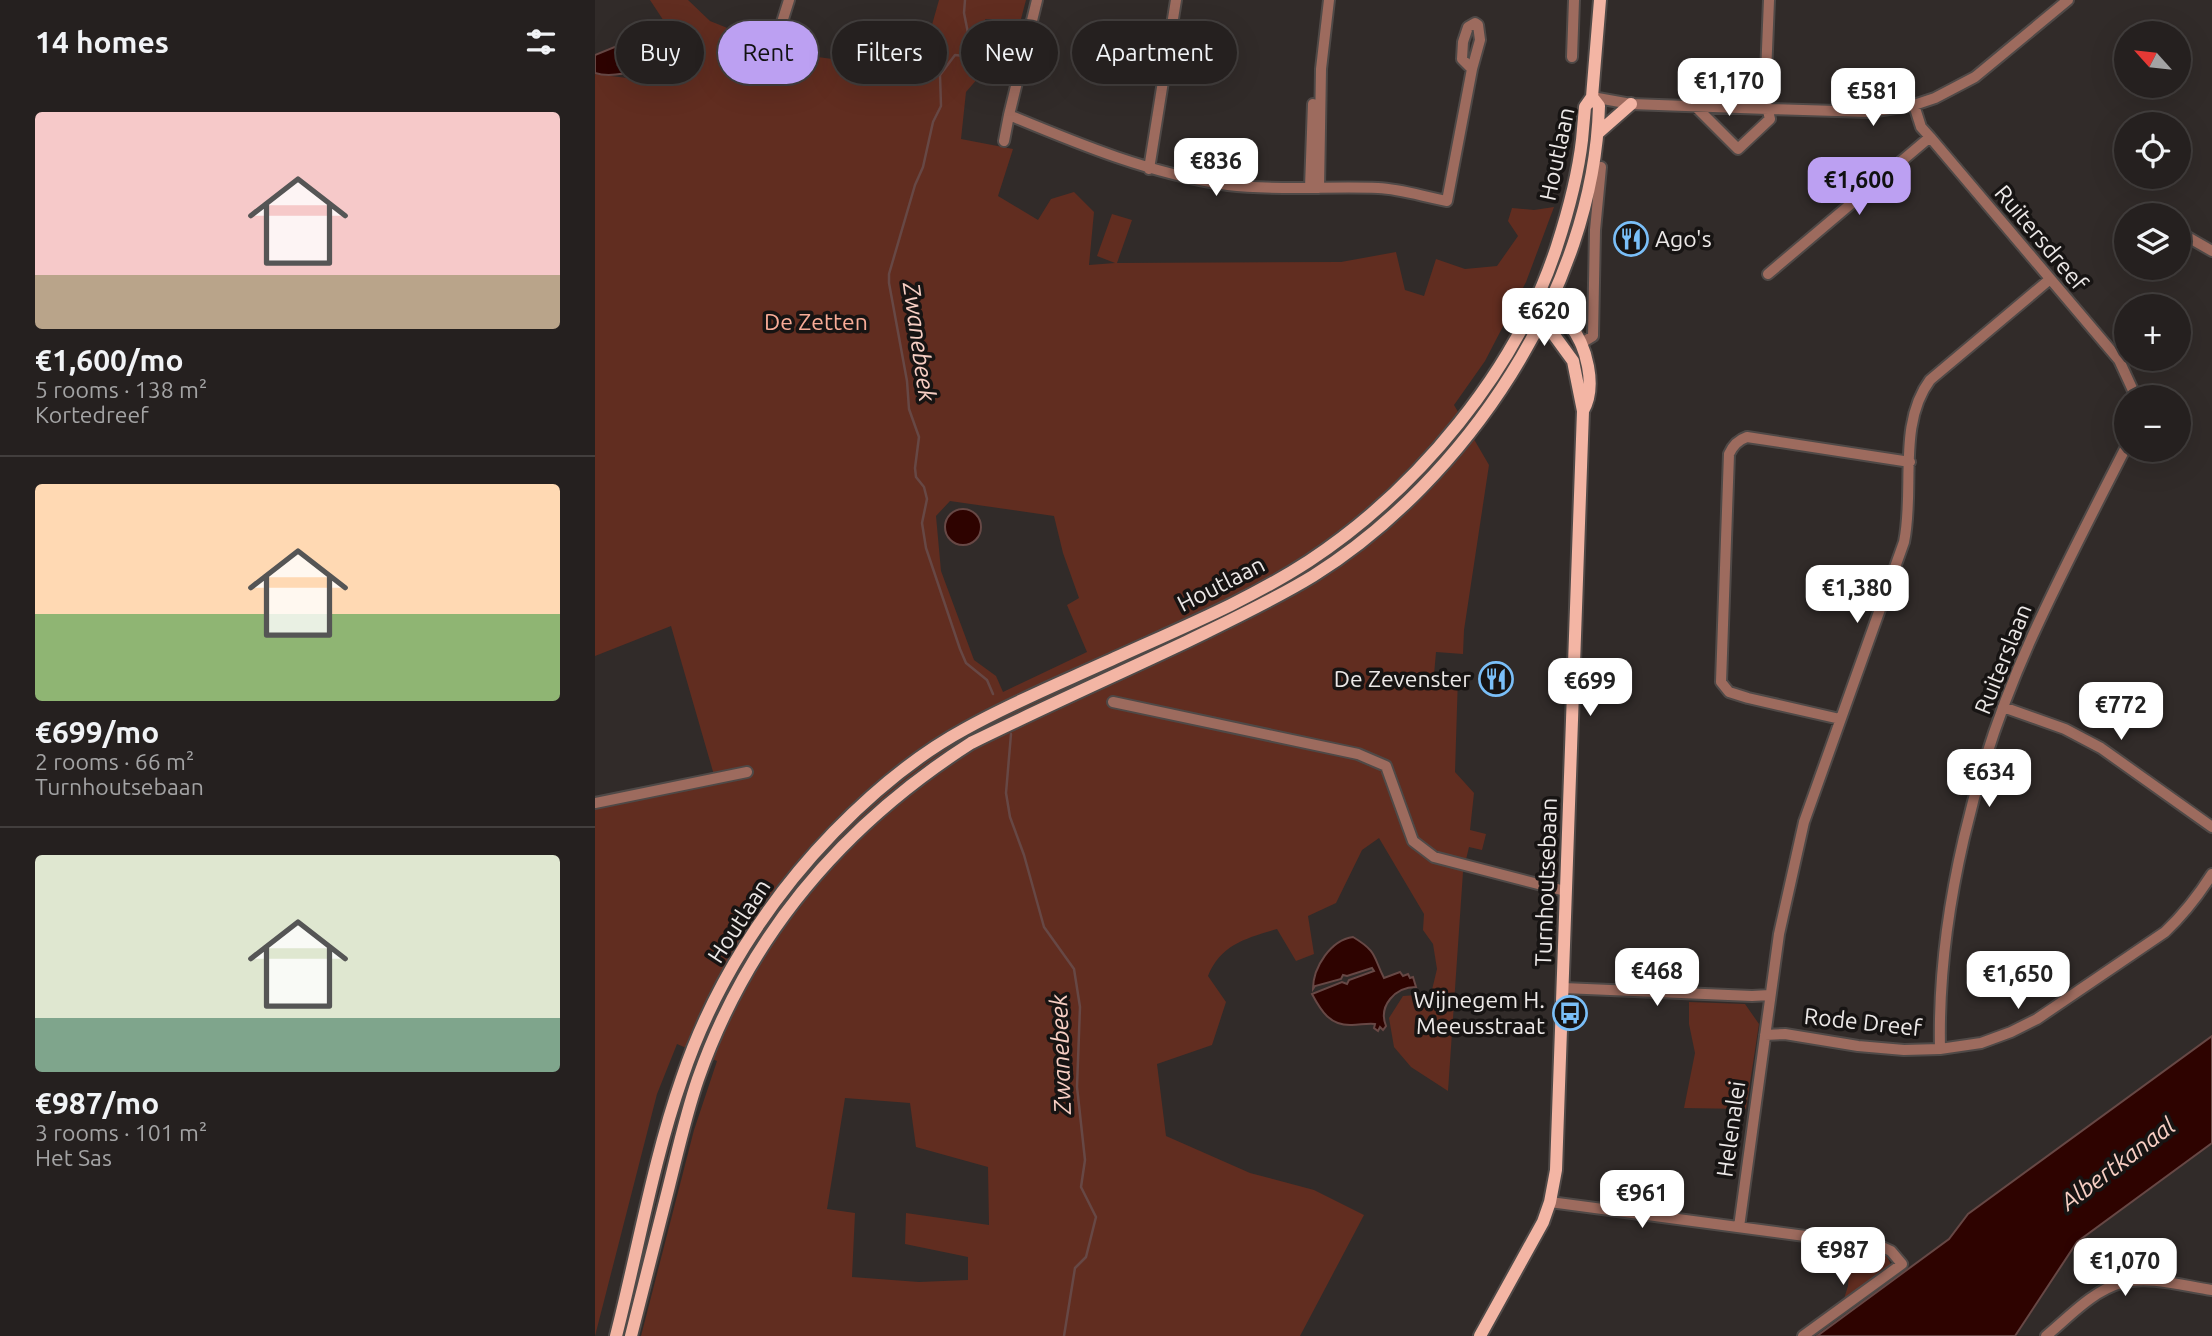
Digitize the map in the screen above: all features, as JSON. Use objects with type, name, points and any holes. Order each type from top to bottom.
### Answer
[{"type":"main road","points":[[1592,97],[1600,0]]},
{"type":"main road","name":"Houtlaan","points":[[616,1336],[676,1095],[715,1000],[751,935],[770,907],[814,854],[853,814],[930,750],[962,730],[1253,592],[1309,561],[1392,497],[1447,437],[1484,388],[1531,310],[1559,240],[1575,178],[1585,107],[1592,97],[1599,106],[1598,133],[1576,233],[1547,311],[1507,381],[1474,428],[1402,508],[1358,545],[1314,575],[1261,605],[971,743],[900,792],[824,864],[764,943],[710,1047],[684,1127],[631,1336]]},
{"type":"main road","points":[[1598,133],[1630,104]]},
{"type":"main road","name":"Turnhoutsebaan","points":[[1531,310],[1547,311],[1565,320],[1580,344],[1589,378],[1589,402],[1583,411]]},
{"type":"main road","name":"Turnhoutsebaan","points":[[1480,1336],[1536,1236],[1550,1202],[1556,1170],[1583,411],[1577,373],[1568,351],[1531,310]]},
{"type":"main road","points":[[1568,351],[1580,344]]},
{"type":"street","points":[[782,21],[789,0]]},
{"type":"street","points":[[1004,141],[1037,0]]},
{"type":"street","points":[[1149,169],[1176,0]]},
{"type":"street","points":[[1315,188],[1321,0]]},
{"type":"street","points":[[1322,17],[1328,0]]},
{"type":"street","points":[[1572,57],[1574,0]]},
{"type":"street","points":[[1695,106],[1738,149],[1770,119],[1765,99],[1769,0]]},
{"type":"street","points":[[1592,97],[1630,104],[1768,110],[1870,112],[1914,105],[1935,98],[1975,76],[2068,0]]},
{"type":"street","points":[[1009,115],[1078,144],[1149,169],[1227,184],[1379,188],[1447,201],[1472,69]]},
{"type":"street","name":"Ruitersdreef","points":[[1914,105],[1921,127],[2119,360],[2130,385]]},
{"type":"street","points":[[1768,274],[1930,137]]},
{"type":"street","points":[[1580,344],[1593,336],[1595,230],[1601,167]]},
{"type":"street","points":[[2191,239],[2212,251]]},
{"type":"street","name":"Helenalei","points":[[1739,1227],[1779,934],[1804,822],[1909,519],[1911,433],[1915,409],[1920,394],[1930,380],[2049,280]]},
{"type":"street","points":[[1840,719],[1748,698],[1729,692],[1721,682],[1729,454],[1732,447],[1741,439],[1747,438],[1910,461]]},
{"type":"street","name":"Ruiterslaan","points":[[1940,1049],[1939,1018],[1943,970],[1955,884],[1976,794],[2003,706],[2031,638],[2118,462]]},
{"type":"street","points":[[1113,702],[1358,754],[1377,761],[1386,766],[1413,841],[1434,857],[1565,891]]},
{"type":"street","points":[[2003,706],[2065,729],[2101,748],[2212,827]]},
{"type":"street","points":[[595,803],[747,772]]},
{"type":"street","name":"Rode Dreef","points":[[1766,1031],[1882,1049],[1940,1049],[1988,1041],[2036,1019],[2165,932],[2182,917],[2212,874]]},
{"type":"street","points":[[1563,988],[1769,998]]},
{"type":"street","points":[[1550,1202],[1880,1246],[1891,1251],[1902,1264],[1803,1336]]},
{"type":"street","points":[[2046,1336],[2098,1294],[2119,1283],[2149,1282],[2212,1290]]},
{"type":"green space","name":"De Zetten","points":[[650,0],[688,0],[710,21],[718,24],[718,84],[818,84],[818,57],[832,59],[832,84],[947,84],[947,21],[933,21],[939,0],[1026,0],[1021,19],[961,21],[961,84],[973,84],[966,92],[961,139],[1013,149],[998,196],[1038,220],[1051,199],[1074,192],[1094,212],[1089,265],[1115,263],[1097,256],[1112,214],[1132,220],[1117,263],[1341,262],[1396,252],[1405,290],[1424,296],[1436,259],[1465,269],[1497,266],[1518,236],[1508,221],[1512,208],[1534,210],[1554,207],[1526,282],[1485,361],[1454,405],[1489,465],[1464,630],[1463,654],[1436,652],[1434,675],[1458,676],[1455,772],[1474,793],[1470,830],[1486,834],[1482,850],[1469,847],[1463,872],[1448,1091],[1411,1067],[1394,1047],[1389,1018],[1403,996],[1431,994],[1437,969],[1433,944],[1423,930],[1424,914],[1379,838],[1362,850],[1336,903],[1308,916],[1314,954],[1296,961],[1277,929],[1245,939],[1228,949],[1213,965],[1208,976],[1226,1002],[1212,1045],[1157,1064],[1166,1136],[1250,1173],[1314,1190],[1364,1215],[1300,1336],[641,1336],[694,1130],[717,1061],[677,1044],[657,1094],[595,1336],[595,807],[716,782],[671,626],[595,656],[595,74],[616,77],[616,84],[704,84],[704,21],[664,21]],"holes":[[[950,501],[1054,516],[1063,553],[1079,598],[1067,605],[1087,652],[1003,692],[996,676],[974,660],[941,571],[936,516]],[[845,1098],[910,1103],[916,1147],[988,1167],[989,1225],[906,1213],[905,1244],[968,1257],[968,1280],[919,1282],[852,1277],[855,1213],[827,1209]]]},
{"type":"green space","points":[[1689,1002],[1745,1004],[1759,1024],[1746,1109],[1684,1108],[1695,1053],[1689,1024]]},
{"type":"green space","points":[[1851,1250],[1883,1254],[1891,1265],[1843,1302],[1848,1286]]},
{"type":"water","points":[[616,46],[616,74],[595,73],[595,55]]},
{"type":"water","points":[[963,509],[976,514],[981,527],[976,540],[963,545],[950,540],[945,527],[950,514]]},
{"type":"water","points":[[1353,937],[1371,951],[1384,978],[1400,972],[1403,976],[1408,974],[1410,978],[1413,977],[1416,987],[1401,990],[1386,1005],[1386,1026],[1383,1030],[1380,1027],[1378,1031],[1374,1028],[1375,1024],[1344,1025],[1332,1020],[1323,1012],[1312,994],[1342,982],[1347,984],[1349,980],[1374,971],[1372,968],[1343,975],[1341,979],[1315,986],[1313,989],[1316,972],[1325,956],[1337,943]]},
{"type":"water","name":"Albertkanaal","points":[[2212,1036],[2212,1143],[2077,1242],[2015,1336],[1817,1336],[1949,1239],[1968,1214]]},
{"type":"waterway","name":"Zwanebeek","points":[[965,0],[964,13],[972,53],[955,55],[940,75],[941,106],[933,122],[923,167],[915,185],[889,274],[889,283],[907,381],[909,409],[919,437],[915,468],[916,477],[924,487],[927,499],[922,523],[926,548],[966,663],[987,680],[993,694]]},
{"type":"waterway","name":"Zwanebeek","points":[[1011,734],[1006,793],[1010,817],[1024,855],[1044,927],[1074,969],[1080,1007],[1077,1087],[1085,1160],[1081,1187],[1096,1217],[1086,1257],[1075,1268],[1064,1336]]},
{"type":"place","name":"Ago's","points":[[1631,239]]},
{"type":"place","name":"De Zevenster","points":[[1496,679]]},
{"type":"place","name":"Wijnegem H. Meeusstraat","points":[[1570,1013]]}]
